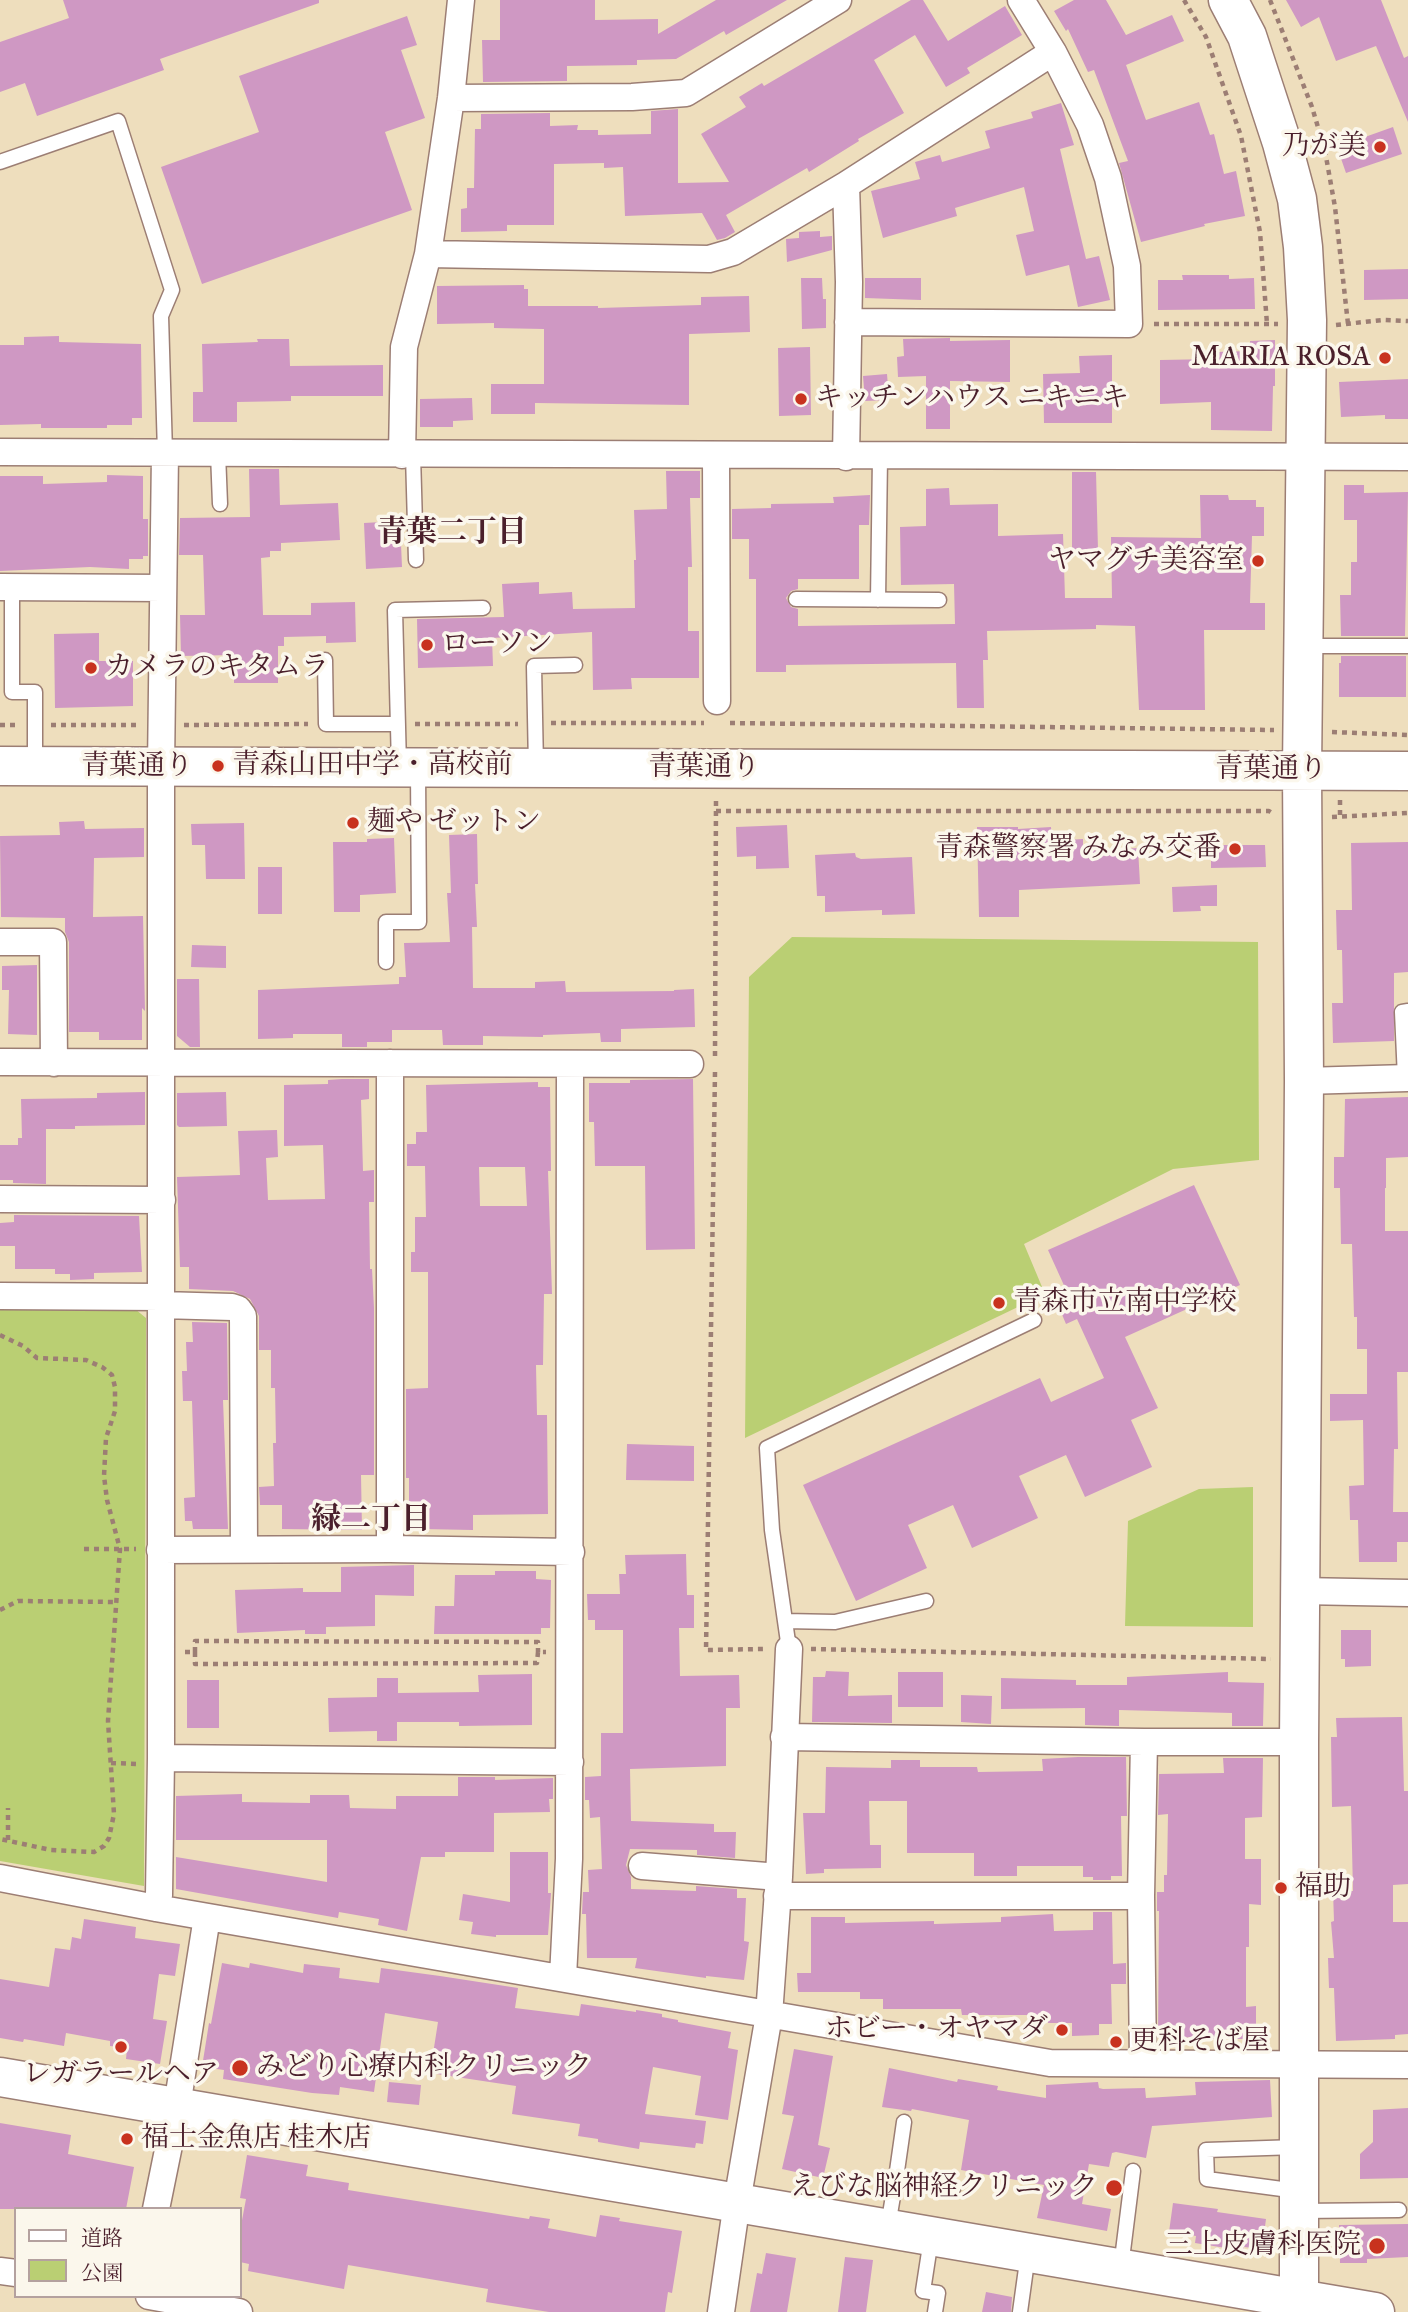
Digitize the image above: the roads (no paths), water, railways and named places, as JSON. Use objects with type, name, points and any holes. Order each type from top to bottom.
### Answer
[{"type":"street","points":[[407,455],[404,347],[428,254],[451,98],[461,0]]},
{"type":"street","points":[[451,98],[632,97],[686,93],[838,0]]},
{"type":"street","points":[[848,322],[1129,324],[1127,266],[1108,178],[1090,125],[1053,52],[1021,0]]},
{"type":"street","points":[[1228,0],[1247,36],[1297,199],[1307,320],[1302,770],[1304,1081],[1299,1742],[1299,2306]]},
{"type":"street","points":[[428,254],[709,259],[733,252],[846,185],[1053,52]]},
{"type":"street","points":[[846,185],[846,457]]},
{"type":"street","points":[[0,452],[716,457],[1408,457]]},
{"type":"street","points":[[156,1908],[161,1758],[161,766],[165,453]]},
{"type":"street","points":[[716,457],[716,701]]},
{"type":"street","points":[[6,587],[163,588]]},
{"type":"street","name":"青葉通り","points":[[18,766],[1408,771]]},
{"type":"street","points":[[0,942],[53,942],[54,1063]]},
{"type":"street","points":[[0,1062],[690,1064]]},
{"type":"street","points":[[390,1063],[390,1549]]},
{"type":"street","points":[[563,1977],[569,1859],[570,1762],[570,1064]]},
{"type":"street","points":[[1304,1081],[1406,1078]]},
{"type":"street","points":[[0,1199],[162,1200]]},
{"type":"street","points":[[0,1296],[161,1301],[238,1309],[243,1316],[244,1549]]},
{"type":"street","points":[[160,1549],[570,1552]]},
{"type":"street","points":[[1300,1591],[1408,1592]]},
{"type":"street","points":[[721,2312],[769,2015],[789,1648]]},
{"type":"street","points":[[784,1737],[1299,1742]]},
{"type":"street","points":[[1143,2063],[1141,1896],[1144,1742]]},
{"type":"street","points":[[161,1758],[570,1762]]},
{"type":"street","points":[[642,1866],[778,1886],[1141,1896]]},
{"type":"street","points":[[0,1878],[207,1917],[1050,2063],[1408,2065]]},
{"type":"street","points":[[156,2207],[177,2106],[207,1917]]},
{"type":"street","points":[[0,2077],[1121,2269],[1299,2306],[1375,2312]]},
{"type":"street","points":[[160,2298],[239,2312]]},
{"type":"lane","points":[[0,162],[118,121],[172,290],[161,316],[165,453]]},
{"type":"lane","points":[[218,453],[220,505]]},
{"type":"lane","points":[[407,455],[416,560]]},
{"type":"lane","points":[[878,600],[880,457]]},
{"type":"lane","points":[[6,587],[12,692],[35,692],[35,724],[18,766]]},
{"type":"lane","points":[[796,599],[939,600]]},
{"type":"lane","points":[[386,962],[386,922],[419,922],[408,767],[398,724],[395,610],[483,608]]},
{"type":"lane","points":[[1304,646],[1408,646]]},
{"type":"lane","points":[[326,660],[326,724],[398,724]]},
{"type":"lane","points":[[536,768],[534,666],[575,665]]},
{"type":"lane","points":[[1406,1078],[1402,1012],[1408,1012]]},
{"type":"lane","points":[[789,1648],[772,1530],[767,1448],[1034,1320]]},
{"type":"lane","points":[[785,1621],[835,1622],[926,1601]]},
{"type":"lane","points":[[887,2228],[904,2122]]},
{"type":"lane","points":[[1299,2147],[1206,2150],[1207,2179],[1299,2201],[1399,2210]]},
{"type":"lane","points":[[1121,2269],[1133,2171]]},
{"type":"lane","points":[[896,2178],[953,2189]]},
{"type":"lane","points":[[931,2236],[923,2291],[938,2293],[935,2312]]},
{"type":"lane","points":[[1020,2312],[1029,2253]]},
{"type":"place","name":"乃が美","points":[[1380,147]]},
{"type":"place","name":"MARIA ROSA","points":[[1385,358]]},
{"type":"place","name":"キッチンハウス ニキニキ","points":[[801,399]]},
{"type":"place","name":"ヤマグチ美容室","points":[[1258,561]]},
{"type":"place","name":"ローソン","points":[[427,645]]},
{"type":"place","name":"カメラのキタムラ","points":[[91,668]]},
{"type":"place","name":"青森山田中学・高校前","points":[[218,766]]},
{"type":"place","name":"麺や ゼットン","points":[[353,823]]},
{"type":"place","name":"青森警察署 みなみ交番","points":[[1235,849]]},
{"type":"place","name":"青森市立南中学校","points":[[999,1303]]},
{"type":"place","name":"福助","points":[[1281,1888]]},
{"type":"place","name":"ホビー・オヤマダ","points":[[1062,2030]]},
{"type":"place","name":"更科そば屋","points":[[1116,2042]]},
{"type":"place","name":"レガラールヘア","points":[[121,2047]]},
{"type":"place","name":"みどり心療内科クリニック","points":[[240,2068]]},
{"type":"place","name":"福士金魚店 桂木店","points":[[127,2139]]},
{"type":"place","name":"えびな脳神経クリニック","points":[[1114,2188]]},
{"type":"place","name":"三上皮膚科医院","points":[[1377,2246]]},
{"type":"district","name":"青葉二丁目","points":[[452,534]]},
{"type":"district","name":"緑二丁目","points":[[371,1521]]}]
